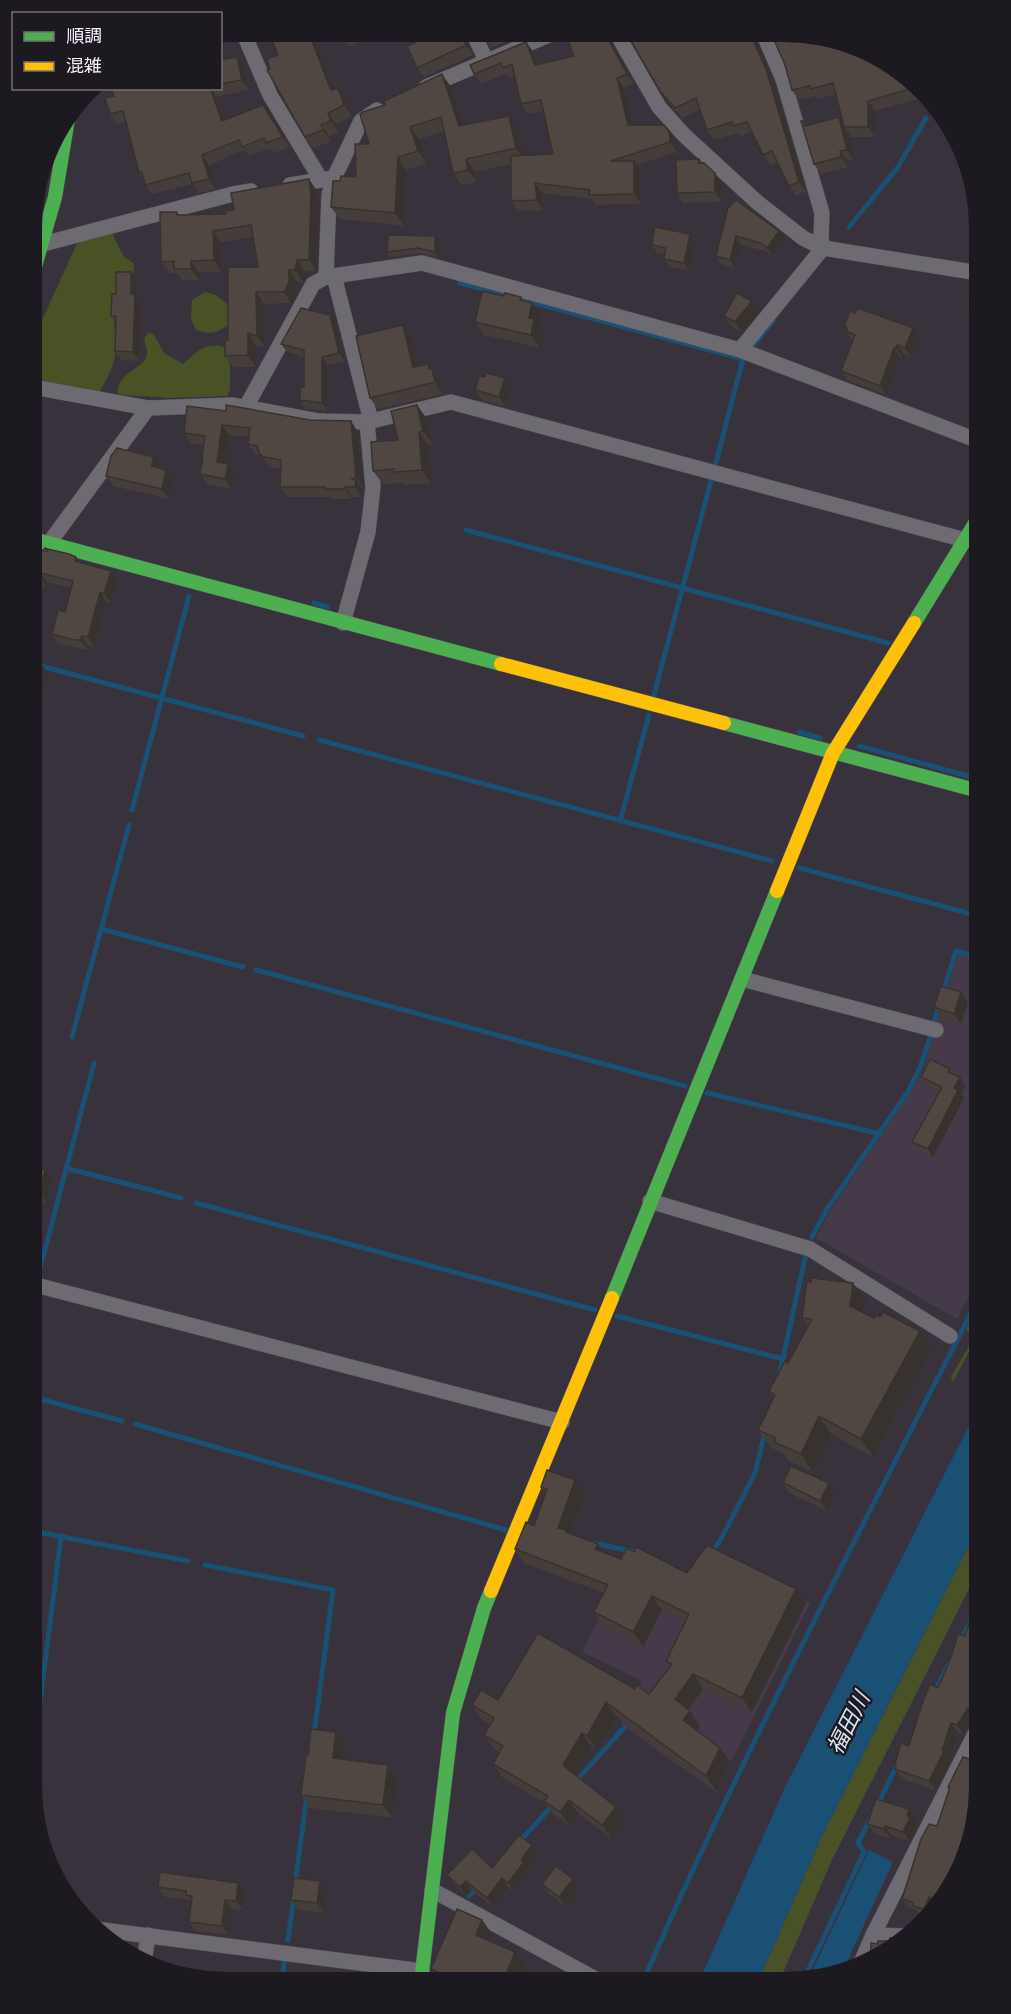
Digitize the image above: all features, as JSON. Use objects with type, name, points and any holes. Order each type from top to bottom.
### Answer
[{"type":"street","points":[[247,42],[270,95],[328,179],[330,277],[369,422],[373,487],[368,532],[343,623]]},
{"type":"street","points":[[477,42],[486,60]]},
{"type":"street","points":[[414,93],[529,42]]},
{"type":"street","points":[[621,42],[659,107],[684,135],[757,202],[803,238],[823,248],[969,271]]},
{"type":"street","points":[[740,350],[823,248],[822,213],[783,79],[767,42]]},
{"type":"street","points":[[328,179],[361,121],[372,112],[393,102]]},
{"type":"street","points":[[42,234],[63,161],[67,135]]},
{"type":"street","points":[[42,238],[233,194],[328,179]]},
{"type":"street","points":[[246,407],[313,284],[330,277],[422,262],[740,350],[969,437]]},
{"type":"street","points":[[42,389],[148,408],[233,405],[319,421],[369,422],[451,402],[965,540]]},
{"type":"street","points":[[42,552],[148,408]]},
{"type":"street","points":[[422,1972],[453,1713],[484,1608],[562,1422],[833,753],[969,533]]},
{"type":"street","points":[[42,542],[969,789]]},
{"type":"street","points":[[742,979],[936,1030]]},
{"type":"street","points":[[650,1202],[810,1249],[950,1336]]},
{"type":"street","points":[[42,1287],[562,1422]]},
{"type":"street","points":[[865,1953],[969,1746]]},
{"type":"street","points":[[432,1890],[583,1972]]},
{"type":"street","points":[[111,1931],[395,1972]]},
{"type":"street","points":[[146,1953],[148,1935]]},
{"type":"street","points":[[873,1935],[894,1936]]},
{"type":"shaded area","points":[[958,953],[969,956],[969,1296],[957,1319],[816,1238],[830,1211],[914,1087],[924,1066]]},
{"type":"shaded area","points":[[631,1554],[693,1583],[713,1555],[810,1603],[716,1792],[621,1724],[642,1681],[582,1652]]},
{"type":"green space","points":[[111,231],[124,257],[133,263],[134,270],[131,279],[117,296],[114,309],[116,349],[114,362],[97,396],[42,386],[42,320],[79,239]]},
{"type":"green space","points":[[205,292],[216,295],[229,306],[229,324],[214,332],[196,330],[191,320],[192,300]]},
{"type":"green space","points":[[149,332],[154,335],[164,353],[183,364],[199,350],[209,346],[222,346],[230,349],[230,390],[227,396],[170,398],[117,393],[123,379],[146,359],[144,338]]},
{"type":"green space","points":[[969,1346],[969,1352],[953,1382],[951,1377]]},
{"type":"green space","points":[[969,1545],[969,1589],[832,1860],[783,1972],[762,1972],[821,1838]]},
{"type":"water","name":"福田川","points":[[969,1426],[969,1545],[821,1838],[762,1972],[703,1972],[785,1787]]},
{"type":"water","points":[[869,1850],[893,1862],[848,1960],[813,1969]]},
{"type":"building","points":[[273,42],[312,42],[331,90],[338,88],[344,105],[328,113],[331,121],[321,125],[323,130],[305,137],[267,70],[270,69],[267,59],[278,55]]},
{"type":"building","points":[[415,42],[464,42],[466,45],[417,68],[407,46]]},
{"type":"building","points":[[526,42],[535,65],[574,56],[568,42],[609,42],[627,74],[617,78],[628,125],[664,125],[669,131],[670,142],[611,161],[634,161],[634,194],[589,195],[590,190],[535,183],[537,200],[511,201],[511,156],[553,154],[541,100],[521,104],[512,64],[503,68],[501,63],[474,74],[470,65]]},
{"type":"building","points":[[632,42],[754,42],[767,72],[799,182],[789,186],[772,151],[763,155],[747,122],[733,126],[732,122],[707,130],[696,98],[675,108],[660,91]]},
{"type":"building","points":[[775,42],[796,42],[820,46],[866,61],[887,73],[908,90],[868,101],[868,127],[844,127],[833,83],[811,89],[810,86],[792,90]]},
{"type":"building","points":[[237,57],[242,80],[222,84],[222,60]]},
{"type":"building","points":[[442,74],[459,126],[509,116],[516,148],[466,159],[468,170],[453,173],[441,117],[410,127],[418,151],[398,157],[395,213],[331,207],[333,181],[340,181],[341,176],[356,177],[355,144],[369,144],[360,114],[385,105],[384,101]]},
{"type":"building","points":[[112,90],[211,90],[222,121],[263,105],[283,137],[266,143],[264,138],[242,147],[239,140],[202,155],[209,179],[192,183],[189,173],[145,185],[142,172],[139,172],[123,111],[110,114],[105,98],[114,96]]},
{"type":"building","points":[[839,117],[847,150],[840,151],[841,157],[814,164],[801,121],[805,126]]},
{"type":"building","points":[[699,159],[699,163],[704,163],[715,173],[715,192],[677,193],[676,160]]},
{"type":"building","points":[[309,179],[311,194],[309,260],[297,260],[295,270],[289,270],[289,282],[284,292],[256,292],[257,336],[248,333],[248,355],[225,356],[225,341],[228,340],[228,267],[258,267],[251,225],[213,231],[214,260],[191,261],[191,269],[174,269],[174,261],[161,262],[160,212],[177,212],[177,215],[226,214],[225,211],[234,210],[231,193]]},
{"type":"building","points":[[736,200],[779,231],[767,248],[760,243],[736,236],[730,260],[716,256],[728,208]]},
{"type":"building","points":[[655,227],[690,234],[684,263],[664,259],[666,248],[652,245]]},
{"type":"building","points":[[388,235],[435,236],[435,252],[418,248],[387,252]]},
{"type":"building","points":[[116,272],[131,272],[131,294],[135,294],[133,352],[115,351],[116,316],[111,316],[112,294],[116,294]]},
{"type":"building","points":[[482,291],[504,296],[505,293],[521,297],[520,300],[532,303],[529,318],[534,319],[531,335],[475,322]]},
{"type":"building","points":[[737,293],[752,301],[735,322],[724,316]]},
{"type":"building","points":[[301,308],[330,315],[339,353],[322,357],[322,403],[300,400],[300,387],[304,387],[304,350],[281,344]]},
{"type":"building","points":[[858,308],[913,328],[905,348],[897,345],[894,348],[880,386],[841,371],[855,335],[846,331],[847,328],[844,327],[850,311],[855,313]]},
{"type":"building","points":[[403,325],[413,367],[428,364],[429,369],[432,368],[435,382],[370,398],[356,336]]},
{"type":"building","points":[[486,373],[505,378],[499,397],[475,390],[479,376],[485,377]]},
{"type":"building","points":[[226,405],[310,420],[351,421],[356,477],[352,479],[356,480],[355,487],[325,489],[325,487],[280,487],[281,460],[263,457],[257,446],[248,444],[250,428],[222,425],[217,462],[228,464],[225,479],[200,474],[205,436],[184,433],[187,406],[226,411]]},
{"type":"building","points":[[417,405],[423,431],[419,432],[422,470],[373,471],[371,442],[398,440],[391,411]]},
{"type":"building","points":[[117,448],[154,457],[151,466],[166,470],[162,489],[106,476],[111,456]]},
{"type":"building","points":[[45,548],[46,552],[48,549],[69,554],[76,557],[75,561],[111,571],[104,594],[100,592],[88,637],[82,636],[80,640],[74,640],[52,634],[58,610],[65,612],[73,581],[42,573],[42,552]]},
{"type":"building","points":[[941,986],[961,992],[954,1014],[934,1007]]},
{"type":"building","points":[[930,1059],[950,1069],[948,1072],[960,1077],[954,1088],[958,1090],[928,1149],[912,1142],[942,1087],[921,1077]]},
{"type":"building","points":[[812,1278],[853,1283],[850,1306],[874,1318],[876,1315],[880,1317],[883,1312],[920,1331],[861,1439],[819,1416],[801,1454],[774,1442],[776,1438],[758,1430],[775,1395],[769,1391],[785,1361],[788,1363],[812,1319],[802,1318],[807,1282],[811,1282]]},
{"type":"building","points":[[791,1466],[829,1483],[820,1501],[783,1483]]},
{"type":"building","points":[[547,1470],[575,1480],[558,1528],[598,1544],[595,1549],[621,1559],[627,1548],[634,1552],[636,1547],[687,1573],[707,1545],[796,1589],[742,1698],[693,1674],[675,1699],[690,1711],[683,1720],[720,1748],[706,1776],[606,1702],[587,1736],[582,1733],[563,1765],[616,1807],[602,1825],[569,1800],[560,1812],[544,1801],[548,1796],[493,1764],[503,1746],[484,1735],[494,1718],[472,1705],[481,1690],[498,1700],[538,1633],[635,1689],[637,1685],[649,1694],[672,1664],[666,1661],[689,1614],[652,1596],[633,1632],[594,1612],[608,1585],[515,1549],[526,1522],[534,1526],[547,1489],[541,1487]]},
{"type":"building","points":[[969,1624],[969,1708],[957,1725],[951,1723],[942,1750],[944,1751],[929,1781],[895,1769],[901,1743],[909,1746],[930,1684],[938,1688],[958,1634],[965,1636]]},
{"type":"building","points":[[311,1729],[336,1732],[333,1758],[388,1765],[383,1805],[301,1795]]},
{"type":"building","points":[[963,1757],[969,1759],[969,1799],[963,1835],[955,1858],[932,1898],[929,1897],[923,1909],[913,1906],[913,1902],[902,1899],[921,1839],[929,1824],[937,1826],[950,1787],[948,1787]]},
{"type":"building","points":[[876,1799],[909,1809],[907,1816],[910,1817],[903,1832],[885,1826],[884,1829],[867,1824]]},
{"type":"building","points":[[519,1835],[532,1845],[521,1860],[524,1862],[508,1883],[502,1878],[487,1898],[466,1881],[460,1887],[447,1875],[472,1849],[492,1868]]},
{"type":"building","points":[[556,1866],[573,1879],[559,1897],[542,1884]]},
{"type":"building","points":[[160,1872],[238,1883],[236,1901],[225,1900],[222,1926],[189,1922],[192,1896],[186,1895],[186,1891],[158,1887]]},
{"type":"building","points":[[294,1878],[320,1881],[317,1903],[291,1900]]},
{"type":"building","points":[[457,1909],[482,1920],[476,1935],[515,1952],[507,1972],[438,1972],[431,1969]]},
{"type":"building","points":[[878,1941],[885,1941],[871,1950],[871,1943],[878,1944]]},
{"type":"waterway","points":[[849,227],[898,167],[926,118]]},
{"type":"waterway","points":[[460,283],[743,359],[715,466]]},
{"type":"waterway","points":[[754,345],[773,321]]},
{"type":"waterway","points":[[654,695],[712,477]]},
{"type":"waterway","points":[[466,530],[888,643]]},
{"type":"waterway","points":[[132,810],[189,596]]},
{"type":"waterway","points":[[314,603],[328,607]]},
{"type":"waterway","points":[[42,666],[303,736]]},
{"type":"waterway","points":[[620,821],[649,715]]},
{"type":"waterway","points":[[799,732],[820,738]]},
{"type":"waterway","points":[[319,740],[772,861]]},
{"type":"waterway","points":[[859,746],[969,776]]},
{"type":"waterway","points":[[72,1037],[129,825]]},
{"type":"waterway","points":[[799,868],[969,913]]},
{"type":"waterway","points":[[101,929],[243,967]]},
{"type":"waterway","points":[[943,992],[956,951],[969,954]]},
{"type":"waterway","points":[[256,970],[685,1086]]},
{"type":"waterway","points":[[934,1022],[939,1007]]},
{"type":"waterway","points":[[812,1237],[827,1209],[909,1090],[921,1065],[930,1037]]},
{"type":"waterway","points":[[42,1261],[94,1063]]},
{"type":"waterway","points":[[707,1093],[880,1134]]},
{"type":"waterway","points":[[66,1168],[181,1198]]},
{"type":"waterway","points":[[196,1203],[595,1310]]},
{"type":"waterway","points":[[779,1376],[805,1258]]},
{"type":"waterway","points":[[617,1316],[783,1359]]},
{"type":"waterway","points":[[647,1972],[703,1848],[767,1717],[969,1317]]},
{"type":"waterway","points":[[42,1400],[122,1421]]},
{"type":"waterway","points":[[135,1424],[506,1530]]},
{"type":"waterway","points":[[711,1554],[755,1473],[765,1432]]},
{"type":"waterway","points":[[42,1533],[188,1561]]},
{"type":"waterway","points":[[42,1687],[61,1536]]},
{"type":"waterway","points":[[591,1543],[632,1551]]},
{"type":"waterway","points":[[205,1565],[333,1590],[314,1735]]},
{"type":"waterway","points":[[961,1640],[969,1625]]},
{"type":"waterway","points":[[934,1693],[949,1664]]},
{"type":"waterway","points":[[575,1782],[624,1728]]},
{"type":"waterway","points":[[877,1806],[898,1763]]},
{"type":"waterway","points":[[295,1884],[307,1795]]},
{"type":"waterway","points":[[520,1841],[554,1804]]},
{"type":"waterway","points":[[808,1970],[864,1852],[858,1843],[870,1819]]},
{"type":"waterway","points":[[469,1896],[477,1888]]},
{"type":"waterway","points":[[288,1940],[294,1896]]},
{"type":"waterway","points":[[283,1972],[284,1962]]},
{"type":"traffic: fast","points":[[42,242],[55,197],[65,138]]},
{"type":"traffic: fast","points":[[914,623],[969,533]]},
{"type":"traffic: fast","points":[[42,541],[501,664]]},
{"type":"traffic: fast","points":[[724,723],[969,788]]},
{"type":"traffic: fast","points":[[612,1298],[777,891]]},
{"type":"traffic: fast","points":[[422,1972],[453,1713],[491,1591]]},
{"type":"traffic: slow","points":[[777,891],[833,753],[914,623]]},
{"type":"traffic: slow","points":[[501,664],[724,723]]},
{"type":"traffic: slow","points":[[491,1591],[612,1298]]}]
